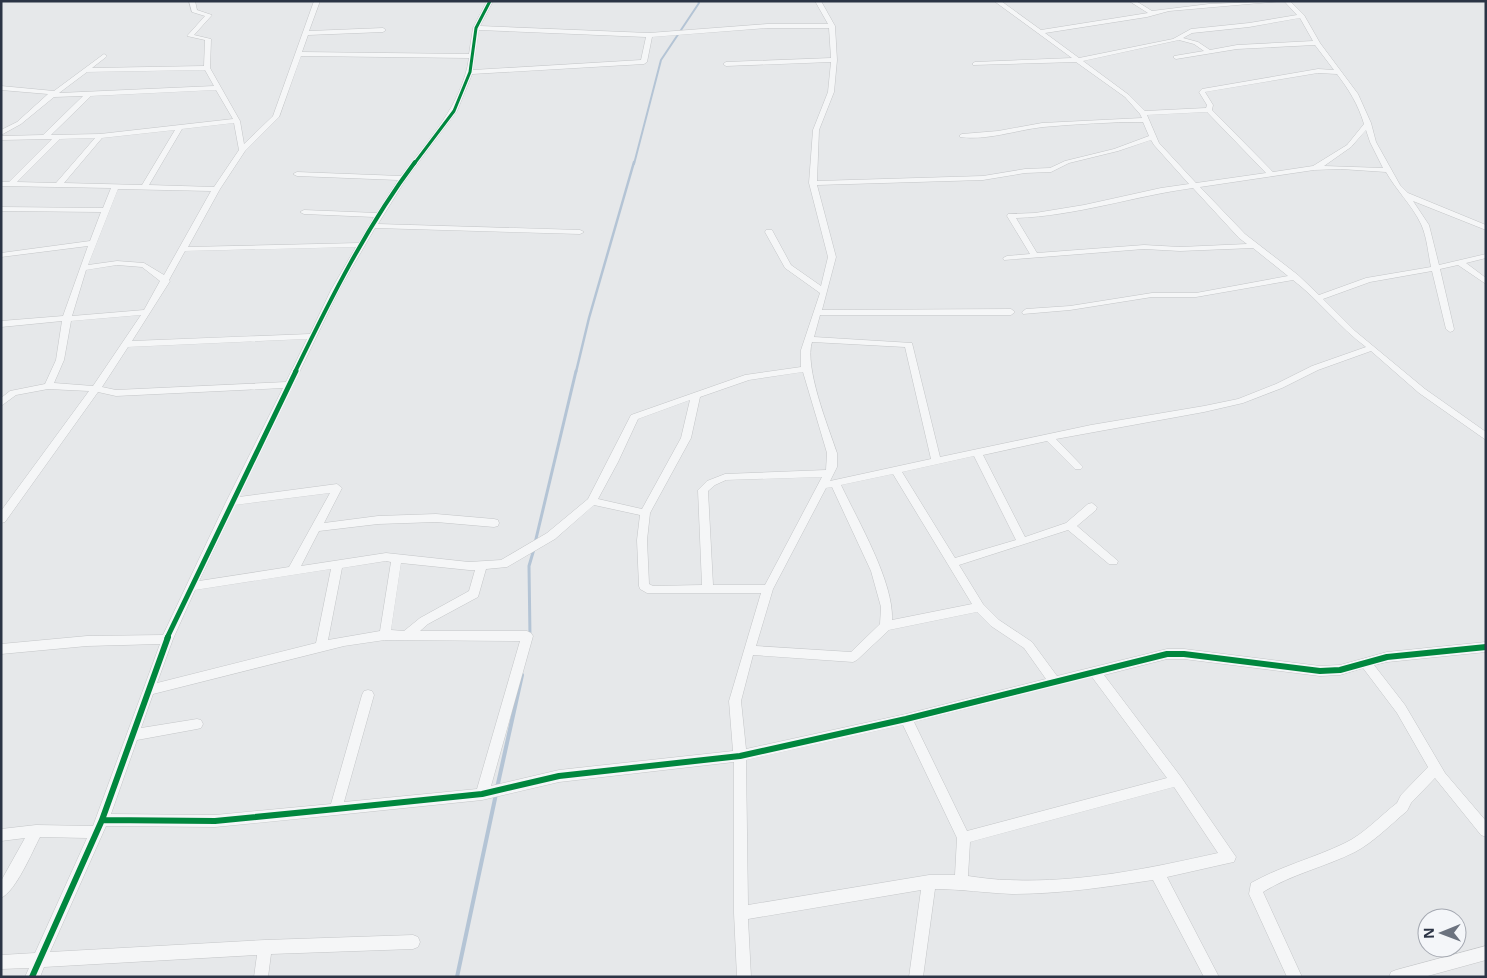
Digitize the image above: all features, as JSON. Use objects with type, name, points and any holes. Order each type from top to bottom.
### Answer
[{"type":"street","points":[[192,1],[194,11],[208,15],[190,36],[208,39],[207,68],[237,121],[242,150]]},
{"type":"street","points":[[1,519],[96,389],[147,312],[216,189],[242,150],[276,117],[300,54],[317,1]]},
{"type":"street","points":[[32,977],[100,826],[167,639],[191,586],[335,290],[360,245],[403,178],[454,111],[470,72],[476,28],[490,1]]},
{"type":"street","points":[[744,977],[741,913],[740,756],[735,701],[768,589],[832,467],[832,453],[806,370],[805,350],[824,292],[832,258],[813,183],[816,130],[831,92],[834,60],[832,26],[818,1]]},
{"type":"street","points":[[997,1],[1127,96],[1144,117],[1156,144],[1253,246],[1295,278],[1342,324],[1422,391],[1486,437]]},
{"type":"street","points":[[1132,1],[1150,12]]},
{"type":"street","points":[[1040,32],[1146,15],[1150,12],[1168,9],[1279,1]]},
{"type":"street","points":[[1287,1],[1302,16],[1317,43],[1354,94],[1368,123],[1373,142],[1388,170],[1425,225],[1450,329]]},
{"type":"street","points":[[1177,39],[1178,33],[1249,25],[1302,16]]},
{"type":"street","points":[[476,28],[649,35],[692,30],[767,26],[832,26]]},
{"type":"street","points":[[306,33],[383,30]]},
{"type":"street","points":[[470,72],[644,62],[649,35]]},
{"type":"street","points":[[1177,39],[1190,53]]},
{"type":"street","points":[[975,64],[1078,60],[1177,39],[1196,43],[1209,52]]},
{"type":"street","points":[[1176,57],[1237,47],[1317,43]]},
{"type":"street","points":[[300,54],[472,56]]},
{"type":"street","points":[[1,133],[19,123],[53,94],[104,56]]},
{"type":"street","points":[[726,64],[834,60]]},
{"type":"street","points":[[86,70],[207,68]]},
{"type":"street","points":[[1271,174],[1209,110],[1210,106],[1202,92],[1204,90],[1318,71],[1338,72]]},
{"type":"street","points":[[1,88],[53,94],[89,94],[218,88]]},
{"type":"street","points":[[45,137],[89,94]]},
{"type":"street","points":[[962,136],[998,133],[1042,125],[1120,120],[1209,110]]},
{"type":"street","points":[[1,138],[100,136],[237,121]]},
{"type":"street","points":[[1314,168],[1349,146],[1368,123]]},
{"type":"street","points":[[144,188],[179,128]]},
{"type":"street","points":[[58,185],[100,136]]},
{"type":"street","points":[[10,185],[58,137]]},
{"type":"street","points":[[813,183],[982,178],[1025,171],[1051,170],[1067,162],[1152,137]]},
{"type":"street","points":[[1035,256],[1011,216],[1035,215],[1084,207],[1161,190],[1314,168],[1341,167],[1388,170]]},
{"type":"street","points":[[297,174],[403,178]]},
{"type":"street","points":[[1,184],[216,189]]},
{"type":"street","points":[[48,386],[60,360],[67,318],[83,268],[115,187]]},
{"type":"street","points":[[1405,195],[1486,228]]},
{"type":"street","points":[[1,209],[105,210]]},
{"type":"street","points":[[304,212],[379,215]]},
{"type":"street","points":[[373,226],[580,232]]},
{"type":"street","points":[[769,232],[788,266],[824,292]]},
{"type":"street","points":[[1,255],[92,243]]},
{"type":"street","points":[[182,249],[360,245]]},
{"type":"street","points":[[1007,258],[1144,247],[1180,249],[1253,246]]},
{"type":"street","points":[[1317,298],[1369,280],[1436,268],[1486,256]]},
{"type":"street","points":[[1459,262],[1486,282]]},
{"type":"street","points":[[83,268],[117,263],[144,265],[166,280]]},
{"type":"street","points":[[1026,312],[1070,308],[1152,294],[1196,295],[1295,278]]},
{"type":"street","points":[[1,324],[147,312]]},
{"type":"street","points":[[817,313],[1011,312]]},
{"type":"street","points":[[126,344],[313,336]]},
{"type":"street","points":[[809,339],[909,345],[936,462]]},
{"type":"street","points":[[821,486],[1091,428],[1204,409],[1240,400],[1279,386],[1315,368],[1372,348]]},
{"type":"street","points":[[191,586],[397,557],[469,566],[503,564],[551,536],[592,501],[634,417],[748,377],[806,370]]},
{"type":"street","points":[[1,403],[13,393],[48,386],[96,389],[116,393],[288,386]]},
{"type":"street","points":[[696,395],[686,438],[645,513],[642,540],[644,586],[651,590],[768,589]]},
{"type":"street","points":[[1050,437],[1078,467]]},
{"type":"street","points":[[977,453],[1022,542]]},
{"type":"street","points":[[896,470],[979,608],[996,623],[1028,645],[1054,682]]},
{"type":"street","points":[[708,590],[703,490],[710,483],[725,476],[829,473]]},
{"type":"street","points":[[835,483],[876,571],[887,607],[886,626]]},
{"type":"street","points":[[232,502],[337,488],[318,527],[292,572]]},
{"type":"street","points":[[592,501],[645,513]]},
{"type":"street","points":[[952,563],[1070,526],[1092,507]]},
{"type":"street","points":[[318,527],[378,520],[417,519],[494,523]]},
{"type":"street","points":[[1070,526],[1113,561]]},
{"type":"street","points":[[385,635],[397,557]]},
{"type":"street","points":[[321,648],[337,564]]},
{"type":"street","points":[[408,634],[424,621],[474,594],[482,565]]},
{"type":"street","points":[[749,650],[853,657],[886,626],[979,608]]},
{"type":"street","points":[[148,690],[344,641],[385,635],[527,636],[486,793]]},
{"type":"street","points":[[1,649],[87,641],[167,639]]},
{"type":"street","points":[[1,835],[100,826],[215,821],[486,793],[559,776],[740,756],[906,719],[1167,654],[1184,654],[1320,671],[1340,670],[1387,657],[1486,647]]},
{"type":"street","points":[[1366,663],[1402,709],[1436,768],[1456,797],[1486,831]]},
{"type":"street","points":[[741,913],[929,882],[961,882],[1010,886],[1063,886],[1157,873],[1229,858],[1177,782],[1094,671]]},
{"type":"street","points":[[336,809],[368,695]]},
{"type":"street","points":[[906,719],[964,838],[961,882]]},
{"type":"street","points":[[133,735],[197,724]]},
{"type":"street","points":[[1295,977],[1256,894],[1256,888],[1305,864],[1334,855],[1354,845],[1402,807],[1406,799],[1436,768]]},
{"type":"street","points":[[964,838],[1177,782]]},
{"type":"street","points":[[1,891],[8,883],[36,831]]},
{"type":"street","points":[[1157,873],[1212,977]]},
{"type":"street","points":[[916,977],[929,882]]},
{"type":"street","points":[[1,962],[265,947],[413,942]]},
{"type":"street","points":[[262,977],[265,947]]},
{"type":"street","points":[[1396,977],[1486,952]]},
{"type":"waterway","points":[[634,164],[661,60],[699,3],[698,1]]},
{"type":"waterway","points":[[576,372],[589,318],[634,162]]},
{"type":"waterway","points":[[535,543],[576,371]]},
{"type":"waterway","points":[[530,637],[529,566],[534,549]]},
{"type":"waterway","points":[[497,788],[522,675]]},
{"type":"waterway","points":[[457,977],[496,794]]},
{"type":"cycle path","points":[[32,977],[102,820],[167,639],[191,586],[335,290],[403,178],[454,111],[470,72],[476,28],[490,1]]},
{"type":"cycle path","points":[[102,820],[215,821],[336,809],[482,794],[559,776],[740,756],[906,719],[1167,654],[1184,654],[1320,671],[1340,670],[1387,657],[1486,647]]}]
